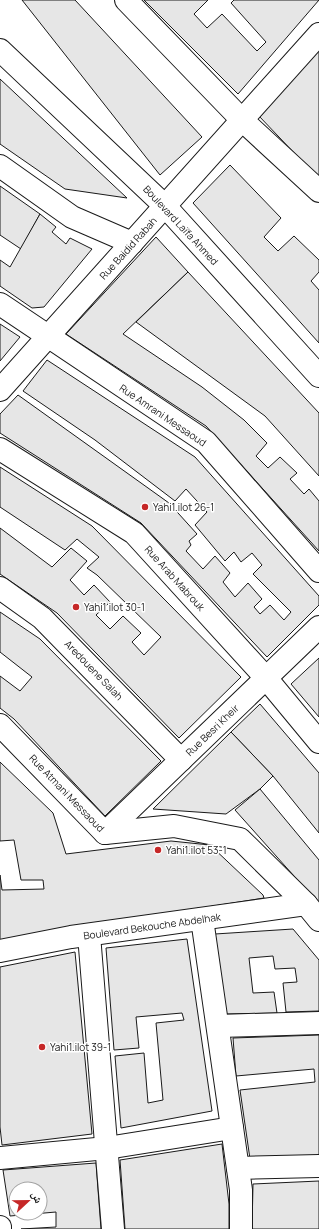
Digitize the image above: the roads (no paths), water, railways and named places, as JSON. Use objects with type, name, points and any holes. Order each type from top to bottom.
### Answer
[{"type":"street","points":[[126,0],[242,120],[319,191]]},
{"type":"street","name":"Rue Baidid Rabah","points":[[0,390],[319,34]]},
{"type":"street","name":"Boulevard Laïfa Ahmed","points":[[0,50],[165,206],[319,376]]},
{"type":"street","points":[[0,166],[72,217],[132,243]]},
{"type":"street","name":"Rue Amrani Messaoud","points":[[0,304],[206,442],[319,571]]},
{"type":"street","name":"Rue Arab Mabrouk","points":[[0,449],[134,533],[266,678],[319,742]]},
{"type":"street","name":"Aredouene Salah","points":[[0,588],[42,618],[181,760]]},
{"type":"street","name":"Rue Besri Kheir","points":[[105,833],[319,627]]},
{"type":"street","name":"Rue Atmani Messaoud","points":[[0,724],[105,833],[174,826],[240,839],[312,912]]},
{"type":"street","name":"Boulevard Bekouche Abdelhak","points":[[0,951],[89,935],[202,919],[312,912]]},
{"type":"street","points":[[202,919],[242,1190],[241,1229]]},
{"type":"street","points":[[89,935],[113,1229]]},
{"type":"street","points":[[218,1026],[319,1023]]},
{"type":"street","points":[[0,1158],[107,1148],[232,1128]]},
{"type":"street","points":[[238,1168],[319,1166]]},
{"type":"place","name":"Yahi1.ilot 26-1","points":[[145,507]]},
{"type":"place","name":"Yahi1.ilot 30-1","points":[[76,607]]},
{"type":"place","name":"Yahi1.ilot 53-1","points":[[158,850]]},
{"type":"place","name":"Yahi1.ilot 39-1","points":[[42,1047]]}]
